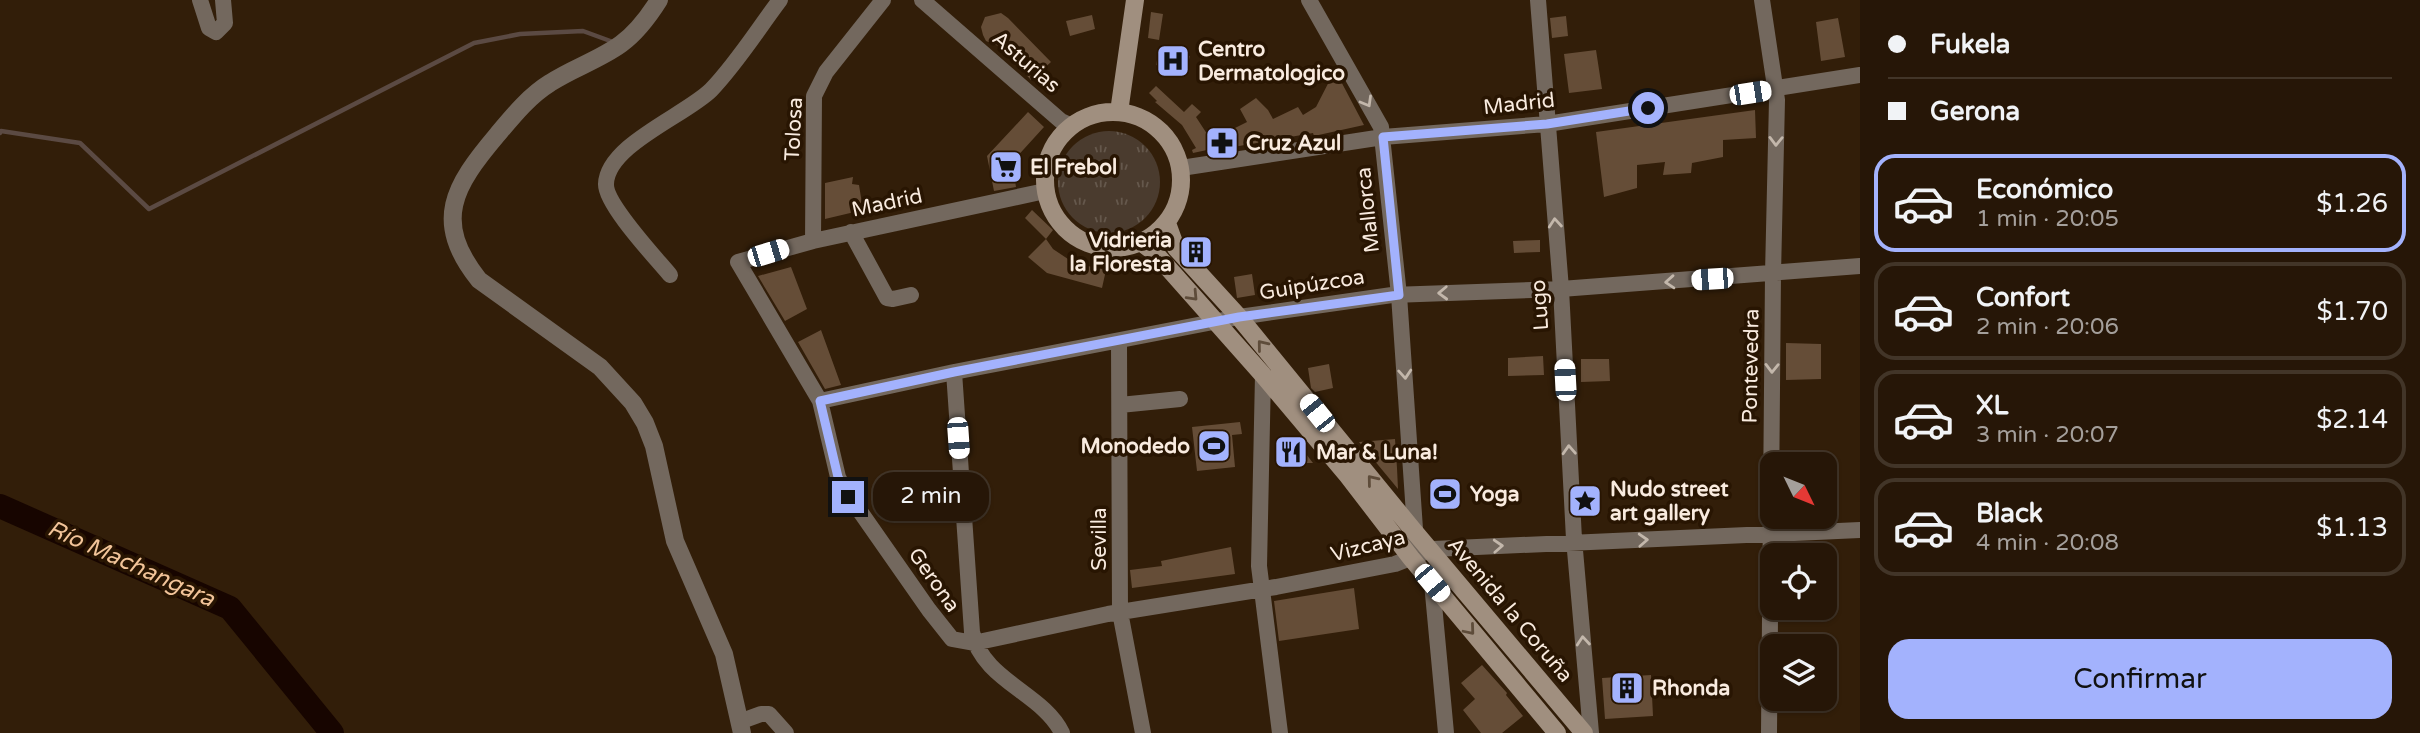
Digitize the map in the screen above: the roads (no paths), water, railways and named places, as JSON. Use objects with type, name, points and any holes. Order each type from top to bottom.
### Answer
[{"type":"main road","points":[[1119,112],[1135,0]]},
{"type":"main road","points":[[1105,112],[1119,112],[1143,118],[1161,131],[1174,148],[1181,168],[1180,197],[1167,223],[1154,236],[1129,247],[1109,249],[1091,246],[1074,238],[1060,225],[1045,191],[1045,167],[1055,144],[1072,125],[1105,112]]},
{"type":"main road","name":"Avenida la Coruña","points":[[1167,223],[1176,248],[1239,317],[1429,550],[1584,733]]},
{"type":"main road","name":"Avenida la Coruña","points":[[1142,243],[1154,252],[1348,475],[1411,558],[1557,733]]},
{"type":"street","points":[[200,0],[209,28],[216,32],[225,23],[223,0]]},
{"type":"street","points":[[659,0],[638,28],[621,44],[550,83],[516,113],[473,163],[460,185],[453,209],[454,237],[464,261],[478,280],[600,367],[633,403],[654,446],[676,541],[724,654],[741,728],[761,714],[769,714],[786,733]]},
{"type":"street","points":[[670,275],[612,203],[605,185],[607,176],[628,147],[711,90],[780,0]]},
{"type":"street","name":"Tolosa","points":[[813,241],[814,96],[826,72],[883,0]]},
{"type":"street","name":"Asturias","points":[[922,0],[1061,121],[1072,125]]},
{"type":"street","name":"Mallorca","points":[[1310,0],[1381,127],[1383,137],[1399,295],[1415,533],[1411,558]]},
{"type":"street","name":"Lugo","points":[[1538,0],[1560,289],[1575,543],[1591,733]]},
{"type":"street","name":"Pontevedra","points":[[1762,0],[1776,90],[1769,733]]},
{"type":"street","name":"Madrid","points":[[1181,168],[1383,137],[1547,124],[1860,75]]},
{"type":"street","name":"Madrid","points":[[738,262],[813,241],[1045,191]]},
{"type":"street","points":[[851,233],[887,298],[911,295]]},
{"type":"street","name":"Gerona","points":[[738,262],[820,401],[838,477],[848,497],[945,632],[958,642],[974,643],[1010,685],[1051,715],[1062,733]]},
{"type":"street","name":"Guipúzcoa","points":[[820,401],[1239,317],[1399,295],[1560,289],[1860,267]]},
{"type":"street","name":"Sevilla","points":[[1119,342],[1120,612],[1143,733]]},
{"type":"street","points":[[954,372],[974,643]]},
{"type":"street","points":[[1263,375],[1259,566],[1279,733]]},
{"type":"street","points":[[1120,405],[1180,399]]},
{"type":"street","name":"Vizcaya","points":[[974,643],[1120,612],[1261,590],[1395,564],[1429,550],[1860,530]]},
{"type":"street","points":[[1432,583],[1446,733]]},
{"type":"waterway","points":[[0,133],[1,131],[80,143],[149,209],[474,43],[520,34],[583,31],[613,42]]},
{"type":"waterway","name":"Río Machangara","points":[[0,506],[230,608],[332,733]]},
{"type":"place","name":"Centro Dermatologico","points":[[1173,61]]},
{"type":"place","name":"Cruz Azul","points":[[1222,143]]},
{"type":"place","name":"El Frebol","points":[[1006,167]]},
{"type":"place","name":"Vidrieria la Floresta","points":[[1196,252]]},
{"type":"place","name":"Monodedo","points":[[1214,446]]},
{"type":"place","name":"Mar & Luna!","points":[[1291,452]]},
{"type":"place","name":"Yoga","points":[[1445,494]]},
{"type":"place","name":"Nudo street art gallery","points":[[1585,501]]},
{"type":"place","name":"Rhonda","points":[[1627,688]]}]
